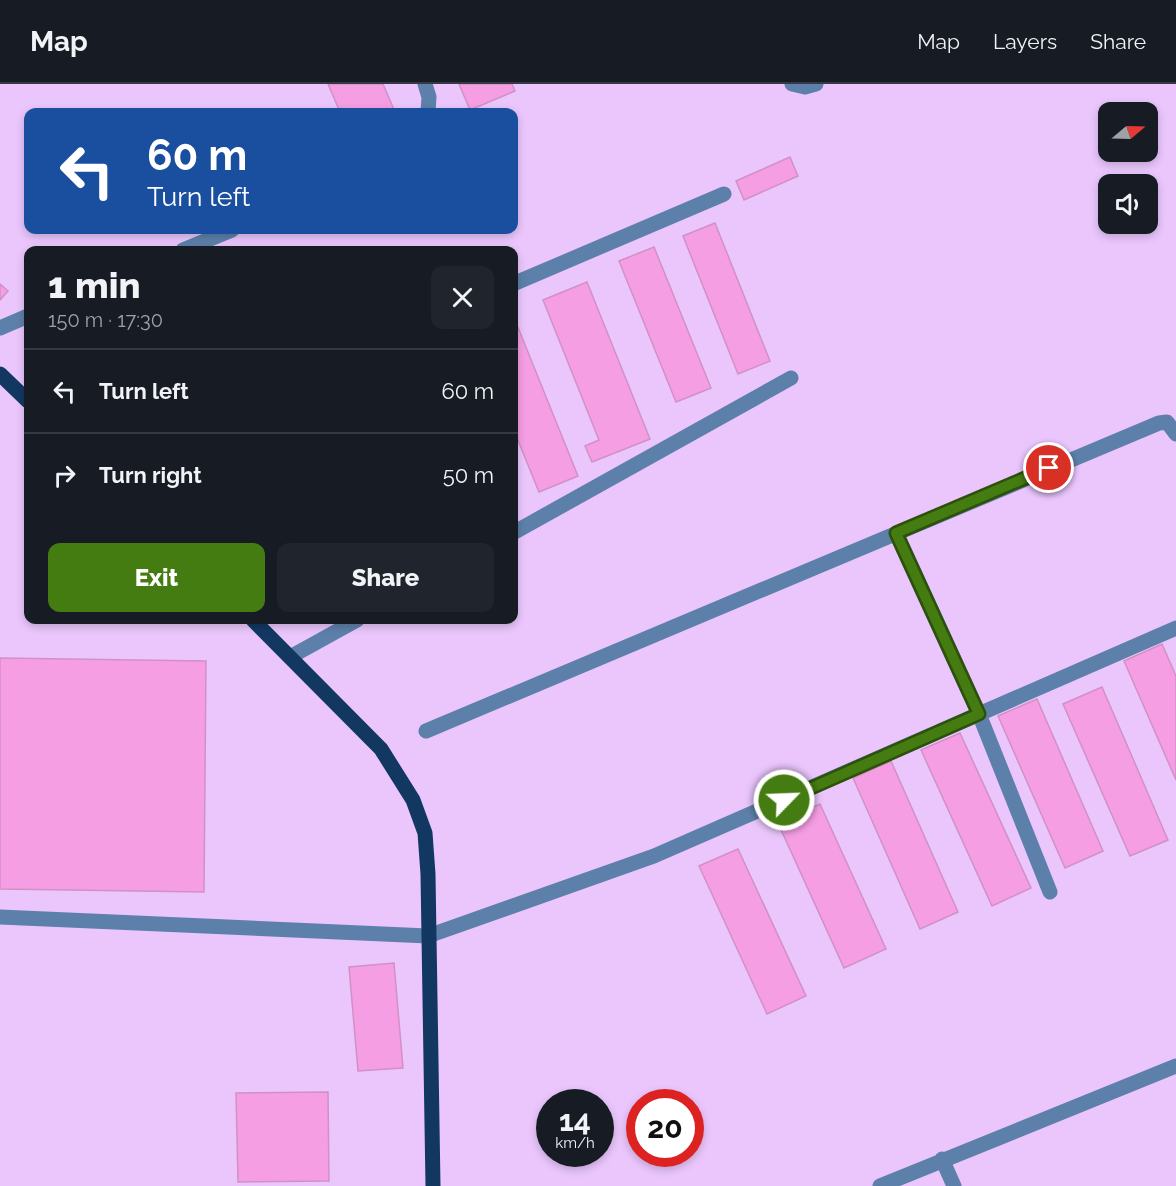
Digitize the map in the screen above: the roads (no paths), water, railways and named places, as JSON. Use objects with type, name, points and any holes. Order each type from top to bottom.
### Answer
[{"type":"main road","points":[[0,374],[24,397]]},
{"type":"main road","points":[[257,624],[381,749],[413,800],[425,833],[428,874],[432,1186]]},
{"type":"street","points":[[425,84],[429,97],[428,108]]},
{"type":"street","points":[[792,84],[805,87],[816,84]]},
{"type":"street","points":[[518,282],[724,194]]},
{"type":"street","points":[[193,246],[222,234]]},
{"type":"street","points":[[0,328],[24,318]]},
{"type":"street","points":[[518,530],[791,378]]},
{"type":"street","points":[[426,731],[1159,423],[1167,423],[1176,434]]},
{"type":"street","points":[[896,533],[979,714],[1050,892]]},
{"type":"street","points":[[290,657],[350,624]]},
{"type":"street","points":[[0,916],[428,936],[654,856],[1176,628]]},
{"type":"street","points":[[880,1186],[1176,1066]]},
{"type":"street","points":[[942,1159],[954,1186]]}]
